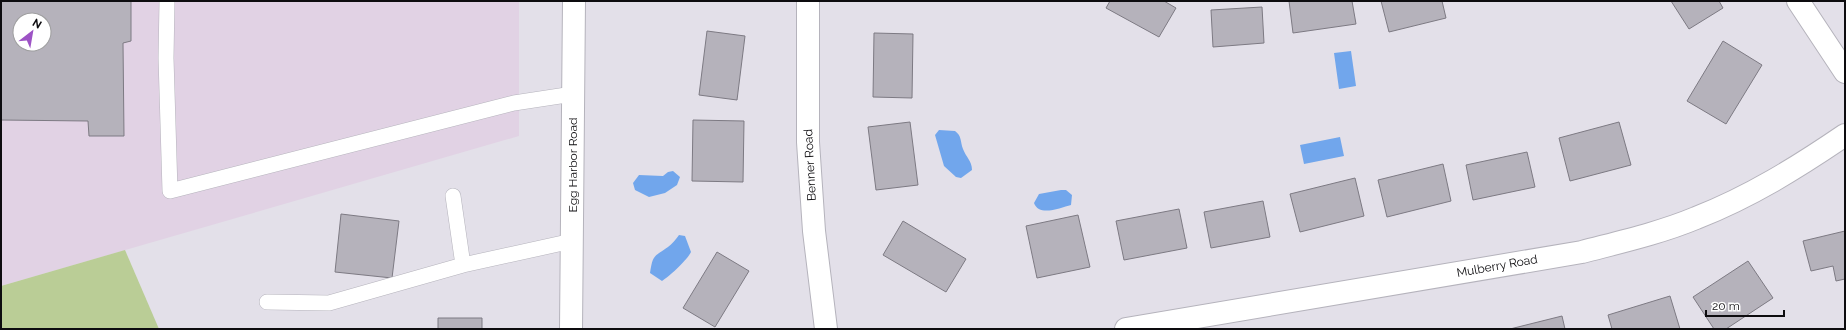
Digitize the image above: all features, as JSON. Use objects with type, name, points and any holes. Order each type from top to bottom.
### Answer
[{"type":"street","name":"Egg Harbor Road","points":[[571,329],[574,1]]},
{"type":"street","name":"Benner Road","points":[[808,1],[808,142],[814,231],[826,329]]},
{"type":"street","points":[[1798,1],[1845,72]]},
{"type":"street","name":"Mulberry Road","points":[[1126,329],[1582,252],[1628,240],[1696,219],[1726,205],[1774,181],[1845,135]]},
{"type":"lane","points":[[167,1],[166,58],[170,191],[514,103],[573,94]]},
{"type":"lane","points":[[453,196],[463,264]]},
{"type":"lane","points":[[267,302],[329,303],[463,264],[572,241]]},
{"type":"shaded area","points":[[1,1],[519,1],[519,136],[1,286]]},
{"type":"green space","points":[[125,250],[159,329],[1,329],[1,286]]},
{"type":"water","points":[[1351,51],[1356,86],[1339,89],[1334,53]]},
{"type":"water","points":[[939,130],[955,131],[960,137],[963,149],[972,167],[972,170],[961,178],[956,177],[944,166],[935,135]]},
{"type":"water","points":[[1340,137],[1344,156],[1304,164],[1300,145]]},
{"type":"water","points":[[673,171],[680,177],[677,185],[665,193],[649,197],[635,190],[633,183],[639,175],[663,176],[668,172]]},
{"type":"water","points":[[1066,190],[1072,195],[1071,205],[1045,211],[1040,210],[1034,203],[1039,194]]},
{"type":"water","points":[[679,235],[685,236],[691,252],[678,267],[662,281],[650,273],[653,259],[669,246]]},
{"type":"building","points":[[1,1],[131,1],[131,41],[123,43],[124,136],[89,136],[88,121],[1,120]]},
{"type":"building","points":[[1110,1],[1164,1],[1176,8],[1159,37],[1106,8]]},
{"type":"building","points":[[1289,1],[1352,1],[1356,24],[1293,33]]},
{"type":"building","points":[[1381,1],[1442,1],[1446,18],[1389,32]]},
{"type":"building","points":[[1671,1],[1719,1],[1723,8],[1689,29]]},
{"type":"building","points":[[1262,7],[1264,43],[1213,47],[1211,10]]},
{"type":"building","points":[[707,31],[745,36],[737,100],[699,95]]},
{"type":"building","points":[[874,33],[913,34],[912,98],[873,97]]},
{"type":"building","points":[[1723,41],[1762,65],[1726,124],[1687,101]]},
{"type":"building","points":[[693,120],[744,121],[743,182],[692,181]]},
{"type":"building","points":[[910,122],[918,185],[876,190],[868,127]]},
{"type":"building","points":[[1619,122],[1631,165],[1570,181],[1559,138]]},
{"type":"building","points":[[1527,152],[1535,187],[1473,200],[1466,165]]},
{"type":"building","points":[[1443,164],[1451,201],[1387,217],[1378,180]]},
{"type":"building","points":[[1355,178],[1364,216],[1300,232],[1290,194]]},
{"type":"building","points":[[1263,201],[1270,237],[1211,248],[1204,212]]},
{"type":"building","points":[[1179,209],[1187,248],[1124,260],[1116,221]]},
{"type":"building","points":[[341,214],[399,221],[392,278],[335,272]]},
{"type":"building","points":[[1078,215],[1090,267],[1037,278],[1026,226]]},
{"type":"building","points":[[903,221],[966,259],[946,292],[883,255]]},
{"type":"building","points":[[1845,231],[1845,279],[1836,281],[1833,266],[1811,271],[1803,241]]},
{"type":"building","points":[[717,252],[749,271],[715,327],[683,308]]},
{"type":"building","points":[[1748,261],[1773,298],[1726,329],[1714,329],[1693,297]]},
{"type":"building","points":[[1670,296],[1680,329],[1612,329],[1608,315]]},
{"type":"building","points":[[1562,316],[1565,329],[1510,329]]},
{"type":"building","points":[[438,318],[482,318],[482,329],[438,329]]}]
